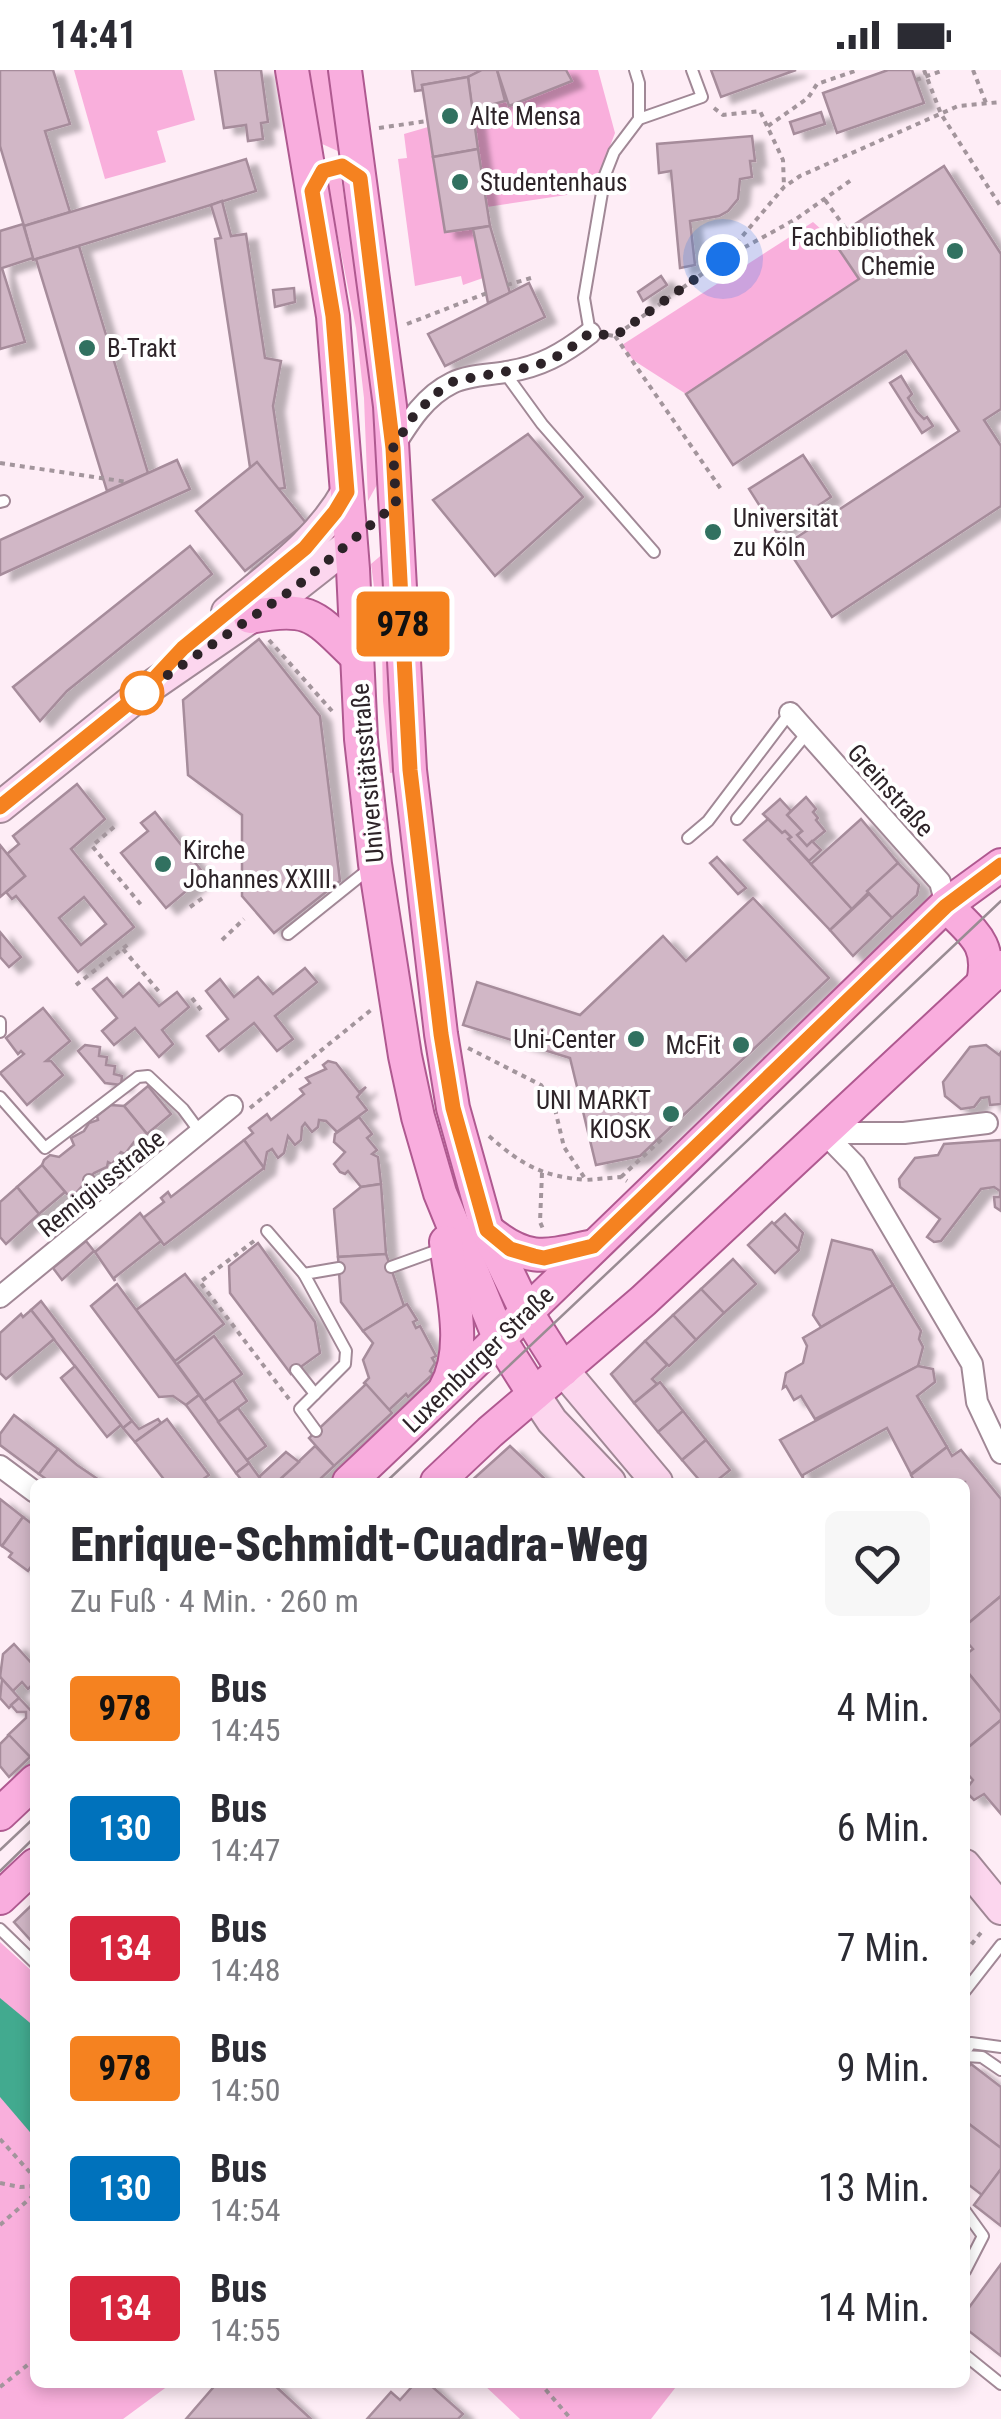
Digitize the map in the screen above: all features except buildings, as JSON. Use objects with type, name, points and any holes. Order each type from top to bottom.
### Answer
[{"type":"main road","name":"Universitätsstraße","points":[[292,70],[333,316],[363,750],[394,992],[418,1117],[440,1193],[500,1340],[545,1410]]},
{"type":"main road","name":"Universitätsstraße","points":[[345,70],[382,334],[393,448],[410,770],[453,1108],[487,1230],[527,1312],[574,1383]]},
{"type":"main road","points":[[312,191],[318,177],[330,167],[342,166],[360,178]]},
{"type":"main road","points":[[351,543],[396,504]]},
{"type":"main road","points":[[250,617],[296,611],[318,619],[356,656]]},
{"type":"main road","points":[[363,750],[374,780],[386,789],[404,785],[410,770]]},
{"type":"main road","name":"Luxemburger Straße","points":[[352,1475],[440,1398],[946,906],[1001,865]]},
{"type":"main road","points":[[444,1478],[545,1410],[574,1383],[643,1301],[992,975],[983,944],[946,906]]},
{"type":"main road","points":[[440,1193],[456,1358],[455,1370],[440,1398]]},
{"type":"main road","points":[[487,1230],[510,1249],[544,1258],[593,1246]]},
{"type":"main road","points":[[500,1340],[574,1383]]},
{"type":"main road","points":[[0,1814],[30,1785]]},
{"type":"main road","points":[[0,1898],[30,1870]]},
{"type":"street","points":[[393,448],[412,418],[454,381],[505,373],[550,360],[590,333]]},
{"type":"street","points":[[144,691],[183,648],[305,548],[347,492]]},
{"type":"street","points":[[0,807],[144,691],[351,543]]},
{"type":"street","name":"Greinstraße","points":[[790,713],[940,882],[946,906]]},
{"type":"street","name":"Remigiusstraße","points":[[0,1297],[232,1106]]},
{"type":"street","points":[[824,1133],[904,1133],[986,1123]]},
{"type":"street","points":[[824,1133],[855,1166],[972,1364],[976,1402],[999,1445]]},
{"type":"street","points":[[574,1383],[653,1478]]},
{"type":"street","points":[[545,1410],[606,1478]]},
{"type":"street","points":[[0,1466],[30,1488]]},
{"type":"street","points":[[970,1872],[1001,1909]]},
{"type":"lane","points":[[635,70],[640,119]]},
{"type":"lane","points":[[590,333],[584,298],[605,175],[614,152],[640,119],[702,98],[692,70]]},
{"type":"lane","points":[[505,373],[542,424],[654,552]]},
{"type":"lane","points":[[688,838],[708,821],[790,713]]},
{"type":"lane","points":[[737,819],[807,732]]},
{"type":"lane","points":[[288,934],[375,864]]},
{"type":"lane","points":[[0,1022],[0,1032]]},
{"type":"lane","points":[[0,1097],[45,1148],[143,1076],[152,1079],[201,1132]]},
{"type":"lane","points":[[54,1142],[64,1152]]},
{"type":"lane","points":[[89,1180],[112,1205]]},
{"type":"lane","points":[[267,1231],[304,1274],[346,1352],[345,1364],[300,1408],[316,1431]]},
{"type":"lane","points":[[391,1267],[447,1246]]},
{"type":"lane","points":[[304,1274],[339,1268]]},
{"type":"lane","points":[[296,1370],[315,1394]]},
{"type":"lane","points":[[0,1929],[30,1957]]},
{"type":"lane","points":[[970,1985],[1001,1946]]},
{"type":"lane","points":[[970,2046],[972,2043],[1001,2047]]},
{"type":"lane","points":[[970,2055],[982,2057],[1001,2070]]},
{"type":"lane","points":[[970,2217],[983,2236],[970,2262]]},
{"type":"lane","points":[[970,2359],[1001,2384]]},
{"type":"path","points":[[768,126],[808,98],[817,84],[858,70]]},
{"type":"path","points":[[916,80],[926,73],[944,70]]},
{"type":"path","points":[[974,70],[986,103]]},
{"type":"path","points":[[926,73],[941,114],[1001,207]]},
{"type":"path","points":[[702,98],[723,115],[760,110],[782,160],[784,186]]},
{"type":"path","points":[[723,259],[784,186],[800,176],[958,106],[1001,102]]},
{"type":"path","points":[[355,131],[427,121]]},
{"type":"path","points":[[590,333],[615,336],[723,259],[826,200],[854,178]]},
{"type":"path","points":[[826,200],[846,230]]},
{"type":"path","points":[[507,285],[531,278]]},
{"type":"path","points":[[382,334],[486,293]]},
{"type":"path","points":[[615,336],[723,492]]},
{"type":"path","points":[[0,463],[128,482]]},
{"type":"path","points":[[250,617],[363,750]]},
{"type":"path","points":[[114,827],[92,846],[142,906]]},
{"type":"path","points":[[190,907],[204,897]]},
{"type":"path","points":[[222,940],[244,919]]},
{"type":"path","points":[[76,985],[132,942]]},
{"type":"path","points":[[123,950],[160,994]]},
{"type":"path","points":[[232,1106],[241,1116],[394,992]]},
{"type":"path","points":[[192,998],[204,1014]]},
{"type":"path","points":[[441,1035],[541,1085],[554,1106],[564,1148],[586,1180]]},
{"type":"path","points":[[453,1108],[514,1159],[542,1173],[586,1180],[622,1177],[663,1138],[672,1146]]},
{"type":"path","points":[[542,1173],[540,1222],[548,1240]]},
{"type":"path","points":[[267,1231],[200,1282],[286,1396],[300,1408]]},
{"type":"path","points":[[0,2139],[30,2172]]},
{"type":"path","points":[[0,2183],[30,2187]]},
{"type":"path","points":[[0,2225],[30,2198]]},
{"type":"path","points":[[0,2387],[30,2363]]},
{"type":"path","points":[[543,2388],[571,2419]]},
{"type":"shaded area","points":[[74,70],[182,70],[195,120],[157,131],[166,162],[105,179]]},
{"type":"shaded area","points":[[309,70],[332,70],[342,153],[320,143]]},
{"type":"shaded area","points":[[566,70],[598,70],[615,133],[593,191],[487,207],[472,110],[505,101],[509,106]]},
{"type":"shaded area","points":[[428,127],[445,231],[473,229],[483,278],[463,285],[461,276],[415,286],[398,159],[407,158],[404,134]]},
{"type":"shaded area","points":[[332,175],[341,178],[378,413],[379,481],[368,501],[364,398],[356,328],[327,182]]},
{"type":"shaded area","points":[[813,222],[832,239],[859,279],[686,394],[633,360],[622,345]]},
{"type":"shaded area","points":[[385,552],[389,693],[397,772],[390,773],[382,648],[371,564]]},
{"type":"shaded area","points":[[0,1942],[30,1969],[30,2388],[165,2388],[123,2419],[0,2419]]},
{"type":"shaded area","points":[[0,1998],[30,2023],[30,2132],[0,2097]]},
{"type":"shaded area","points":[[487,2388],[675,2388],[651,2419],[520,2419]]},
{"type":"tram line","points":[[390,1478],[1001,901]]},
{"type":"tram line","points":[[0,1850],[30,1822]]},
{"type":"tram line","points":[[0,1871],[30,1842]]},
{"type":"bus line","name":"978","points":[[0,807],[140,694],[183,648],[305,548],[347,492],[333,316],[312,191],[323,171],[342,166],[360,178],[382,334],[400,557],[410,770],[441,1034],[453,1108],[487,1230],[510,1249],[544,1258],[593,1246],[946,906],[1001,865]]},
{"type":"place","name":"Alte Mensa","points":[[450,116]]},
{"type":"place","name":"Studentenhaus","points":[[460,182]]},
{"type":"place","name":"Fachbibliothek Chemie","points":[[955,251]]},
{"type":"place","name":"B-Trakt","points":[[87,348]]},
{"type":"place","name":"Universität zu Köln","points":[[713,532]]},
{"type":"place","name":"Kirche Johannes XXIII.","points":[[163,864]]},
{"type":"place","name":"Uni-Center","points":[[636,1039]]},
{"type":"place","name":"McFit","points":[[741,1045]]},
{"type":"place","name":"UNI MARKT KIOSK","points":[[671,1114]]},
{"type":"route","points":[[142,693],[296,587],[396,504],[393,448],[412,418],[434,395],[454,381],[536,366],[564,353],[590,333],[615,336],[723,259]]}]
